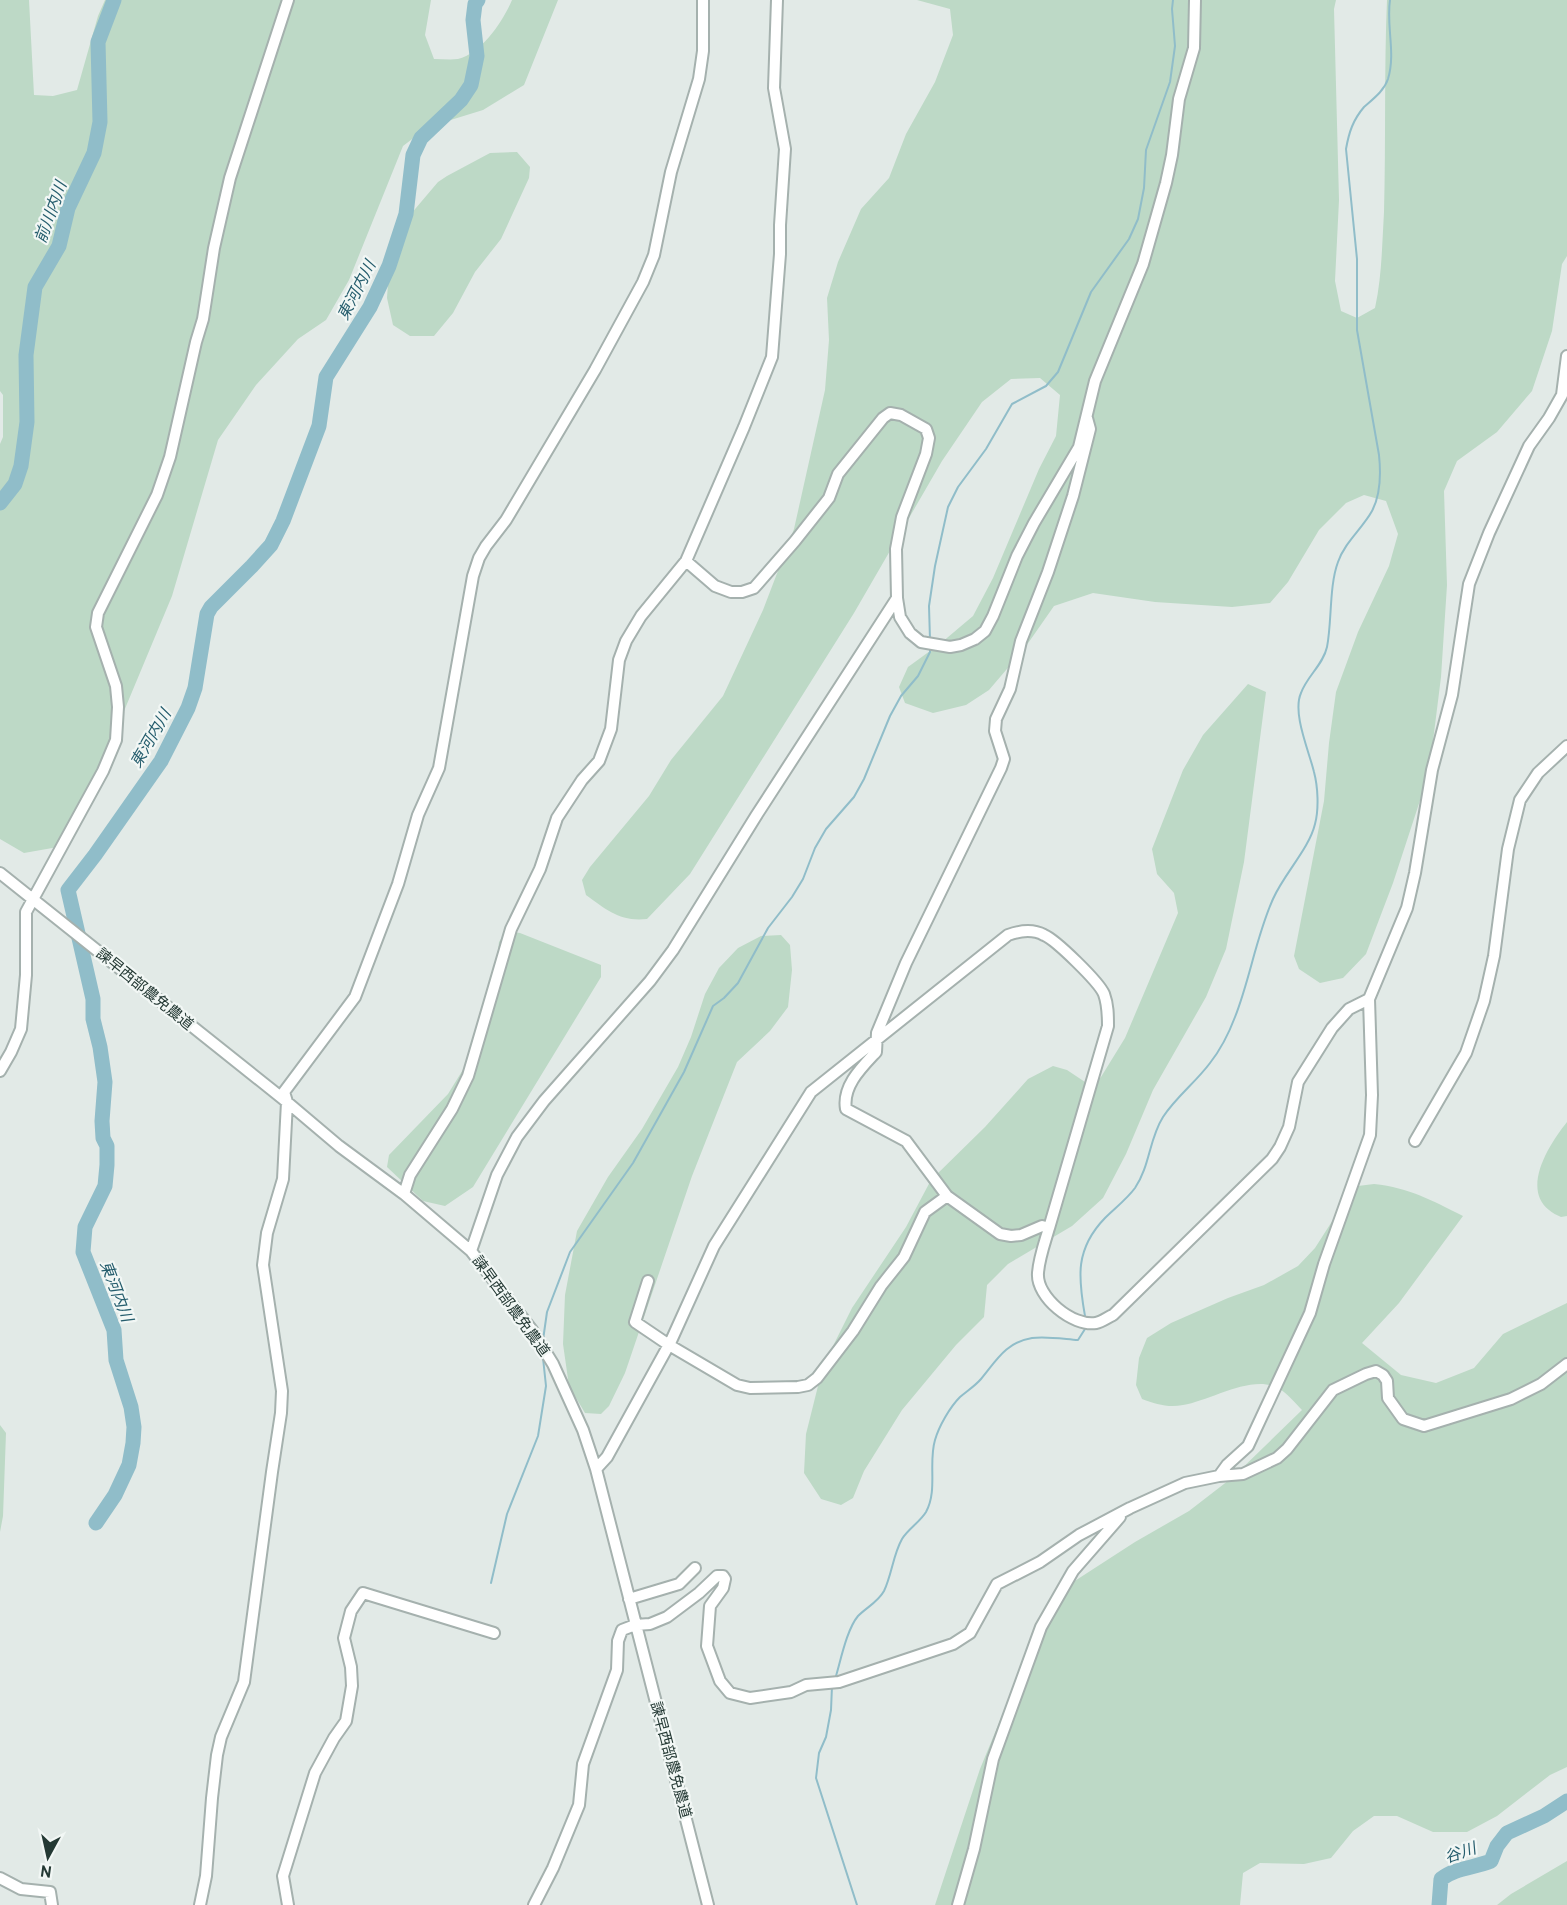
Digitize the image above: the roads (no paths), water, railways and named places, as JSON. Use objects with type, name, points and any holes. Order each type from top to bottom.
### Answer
[{"type":"street","points":[[0,1071],[21,1029],[26,975],[26,912],[103,771],[116,740],[118,707],[116,686],[96,627],[98,613],[157,495],[170,457],[203,319],[214,248],[230,178],[288,0]]},
{"type":"street","points":[[200,1905],[206,1875],[217,1755],[221,1737],[244,1682],[282,1413],[282,1391],[263,1264],[263,1248],[283,1179],[287,1102],[284,1092],[355,997],[398,884],[418,815],[439,768],[473,576],[479,558],[506,520],[595,370],[643,282],[654,255],[670,172],[699,79],[703,51],[703,0]]},
{"type":"street","points":[[404,1194],[410,1175],[452,1109],[468,1076],[511,929],[540,869],[557,818],[582,780],[599,761],[610,729],[620,660],[626,641],[641,616],[686,561],[772,357],[786,149],[774,88],[777,0]]},
{"type":"street","points":[[686,561],[715,586],[731,592],[742,592],[754,588],[795,542],[828,498],[838,474],[883,418],[890,414],[901,415],[926,429],[929,438],[926,454],[902,517],[896,549],[897,598],[900,617],[910,633],[921,642],[950,647],[975,639],[985,630],[1017,556],[1079,447],[1095,381],[1143,264],[1166,183],[1179,99],[1194,48],[1195,0]]},
{"type":"street","points":[[1219,1476],[1227,1465],[1248,1446],[1310,1313],[1324,1264],[1370,1135],[1372,1095],[1369,999],[1410,896],[1432,770],[1452,694],[1469,584],[1489,533],[1529,446],[1562,395],[1567,356]]},
{"type":"street","points":[[1049,1227],[1042,1226],[1021,1235],[1000,1234],[947,1196],[906,1141],[846,1108],[844,1099],[860,1069],[876,1052],[877,1033],[906,963],[1001,768],[1004,759],[995,731],[996,719],[1010,688],[1021,641],[1048,572],[1073,496],[1090,429],[1087,418]]},
{"type":"street","points":[[471,1251],[497,1175],[517,1137],[544,1101],[650,981],[673,950],[756,816],[897,598]]},
{"type":"street","points":[[1415,1141],[1467,1053],[1484,1001],[1494,956],[1508,849],[1520,801],[1538,773],[1567,746]]},
{"type":"street","name":"諫早西部農免農道","points":[[0,873],[339,1146],[404,1194],[471,1251],[532,1330],[554,1364],[583,1430],[596,1469],[708,1905]]},
{"type":"street","points":[[596,1469],[607,1457],[669,1345],[714,1246],[812,1092],[1008,935],[1032,932],[1045,935],[1096,980],[1108,1007],[1108,1026],[1037,1275],[1043,1293],[1059,1310],[1076,1322],[1095,1323],[1113,1315],[1272,1159],[1280,1148],[1289,1127],[1298,1082],[1332,1028],[1349,1009],[1369,999]]},
{"type":"street","points":[[648,1281],[634,1322],[669,1345],[737,1385],[750,1388],[808,1385],[817,1378],[853,1331],[881,1286],[904,1257],[925,1212],[947,1196]]},
{"type":"street","points":[[534,1905],[553,1868],[579,1805],[583,1764],[609,1698],[617,1670],[618,1641],[622,1630],[635,1625],[650,1624],[667,1617],[717,1576],[723,1576],[725,1579],[723,1588],[710,1606],[707,1646],[720,1681],[730,1693],[750,1698],[792,1692],[806,1685],[850,1679],[953,1644],[964,1638],[970,1633],[998,1584],[1040,1562],[1079,1535],[1126,1510],[1185,1484],[1219,1476],[1243,1474],[1277,1458],[1287,1449],[1333,1390],[1366,1374],[1376,1371],[1383,1375],[1387,1381],[1388,1398],[1403,1419],[1424,1426],[1511,1399],[1541,1384],[1567,1364]]},
{"type":"street","points":[[958,1905],[974,1849],[993,1759],[1041,1627],[1073,1571],[1126,1510]]},
{"type":"street","points":[[629,1599],[679,1584],[695,1568]]},
{"type":"street","points":[[288,1905],[283,1876],[315,1773],[346,1721],[352,1686],[351,1667],[344,1638],[351,1611],[363,1593],[494,1633]]},
{"type":"street","points":[[0,1878],[21,1889],[50,1892],[52,1905]]},
{"type":"waterway","name":"前川内川","points":[[0,503],[15,484],[21,466],[27,422],[26,355],[35,287],[59,246],[68,208],[94,153],[100,122],[98,42],[114,0]]},
{"type":"waterway","name":"東河内川","points":[[96,1523],[115,1495],[129,1465],[134,1427],[131,1407],[116,1360],[114,1330],[83,1252],[85,1227],[105,1186],[107,1146],[103,1138],[102,1121],[105,1082],[93,1019],[93,999],[68,890],[161,761],[188,708],[195,688],[207,614],[211,607],[271,545],[283,521],[319,426],[326,377],[370,307],[389,266],[406,214],[413,155],[421,138],[461,100],[471,85],[477,56],[473,20],[475,4],[478,0]]},
{"type":"waterway","points":[[930,640],[929,606],[948,507],[958,487],[986,449],[1012,404],[1046,386],[1058,372],[1091,292],[1129,239],[1138,219],[1144,188],[1146,150],[1170,82],[1175,46],[1173,0]]},
{"type":"waterway","points":[[1085,1316],[1080,1276],[1088,1241],[1105,1218],[1135,1188],[1144,1171],[1158,1125],[1174,1103],[1214,1058],[1224,1041],[1240,1003],[1273,899],[1302,852],[1315,824],[1316,784],[1302,732],[1299,701],[1304,687],[1327,647],[1333,582],[1338,562],[1345,548],[1372,511],[1380,484],[1379,455],[1357,330],[1357,259],[1346,149],[1357,117],[1381,91],[1388,79],[1391,59],[1390,0]]},
{"type":"waterway","points":[[543,1340],[547,1312],[570,1252],[633,1163],[684,1072],[713,1006],[738,983],[768,928],[803,879],[815,848],[826,829],[854,797],[864,779],[890,716],[901,696],[918,676],[930,652],[930,646]]},
{"type":"waterway","points":[[836,1676],[854,1622],[882,1595],[902,1539],[921,1519],[930,1504],[935,1440],[952,1406],[979,1382],[1008,1348],[1023,1340],[1037,1337],[1078,1340],[1085,1329]]},
{"type":"waterway","points":[[491,1583],[507,1514],[538,1436],[546,1386],[543,1358]]},
{"type":"waterway","points":[[832,1686],[831,1710],[826,1737],[819,1753],[816,1778],[857,1905]]},
{"type":"waterway","name":"谷川","points":[[1439,1905],[1441,1879],[1446,1875],[1491,1861],[1497,1846],[1507,1833],[1544,1816],[1567,1801]]}]
